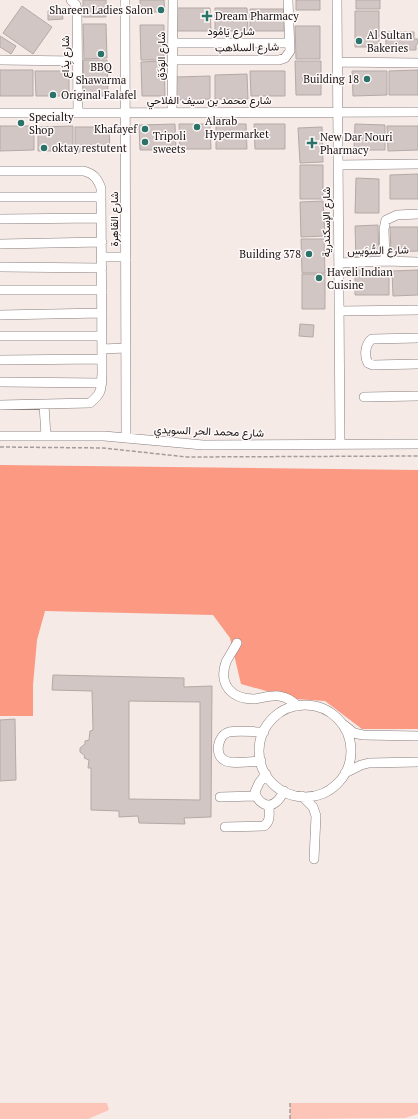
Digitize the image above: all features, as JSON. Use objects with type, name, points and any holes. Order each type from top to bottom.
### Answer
[{"type":"street","name":"شارع القاهِرة","points":[[125,0],[126,438]]},
{"type":"street","name":"شارع الوَدَق","points":[[172,0],[172,112]]},
{"type":"street","name":"شارع السلاهب","points":[[173,60],[282,59],[287,57],[290,46],[288,0]]},
{"type":"street","name":"شارع الإسكندرية","points":[[337,0],[340,444]]},
{"type":"street","name":"شارع يِذاع","points":[[73,1],[77,9],[78,113]]},
{"type":"street","name":"شارع يَامُود","points":[[173,43],[290,46]]},
{"type":"street","points":[[0,60],[78,60]]},
{"type":"street","points":[[337,62],[418,63]]},
{"type":"street","name":"شارع محمد بن سيف الفلاحي","points":[[0,113],[418,112]]},
{"type":"street","points":[[338,165],[418,164]]},
{"type":"street","points":[[0,171],[84,171],[91,173],[98,179],[101,188],[102,218],[102,390],[90,403],[0,405]]},
{"type":"street","points":[[0,197],[101,197]]},
{"type":"street","points":[[385,261],[384,229],[386,220],[397,215],[418,214]]},
{"type":"street","points":[[0,219],[102,218]]},
{"type":"street","points":[[0,244],[102,242]]},
{"type":"street","points":[[102,257],[126,257]]},
{"type":"street","name":"شارع السُّوَيس","points":[[339,264],[385,261],[418,262]]},
{"type":"street","points":[[0,267],[102,268]]},
{"type":"street","points":[[0,290],[102,290]]},
{"type":"street","points":[[339,311],[418,310]]},
{"type":"street","points":[[0,315],[102,313]]},
{"type":"street","points":[[0,336],[102,336]]},
{"type":"street","points":[[418,338],[372,339],[368,342],[366,353],[368,363],[373,365],[418,364]]},
{"type":"street","points":[[102,349],[126,348]]},
{"type":"street","points":[[0,360],[102,359]]},
{"type":"street","points":[[0,382],[102,383]]},
{"type":"street","points":[[364,396],[418,396]]},
{"type":"street","points":[[44,405],[46,436]]},
{"type":"street","name":"شارع محمد الحر السويدي","points":[[0,436],[126,438],[154,442],[203,445],[418,444]]},
{"type":"street","points":[[237,643],[226,663],[224,676],[225,685],[230,692],[239,697],[254,699],[280,696],[289,699],[298,706]]},
{"type":"street","points":[[342,724],[348,735],[351,748],[350,761],[346,773],[330,790],[313,796],[302,796],[284,791],[272,782],[263,770],[259,756],[260,741],[266,727],[276,716],[288,708],[303,705],[318,707],[331,713],[342,724],[354,732],[363,735],[418,736]]},
{"type":"street","points":[[261,761],[230,762],[224,760],[220,756],[219,743],[222,736],[229,732],[264,732]]},
{"type":"street","points":[[346,773],[360,765],[369,763],[418,762]]},
{"type":"street","points":[[266,774],[254,792],[257,799],[263,804],[269,806],[277,802],[284,791]]},
{"type":"street","points":[[220,797],[255,796]]},
{"type":"street","points":[[302,796],[313,807],[316,816],[314,859]]},
{"type":"street","points":[[225,827],[264,826],[268,824],[269,820],[269,806]]},
{"type":"path","points":[[0,447],[103,448],[187,457],[418,456]]},
{"type":"path","points":[[290,1101],[290,1119]]},
{"type":"shaded area","points":[[0,465],[418,470],[418,729],[362,729],[325,701],[295,699],[241,684],[230,638],[213,615],[45,611],[37,640],[33,685],[33,716],[0,716]]},
{"type":"shaded area","points":[[0,1103],[107,1103],[109,1110],[88,1119],[0,1119]]},
{"type":"shaded area","points":[[290,1103],[418,1103],[418,1114],[405,1118],[290,1119]]},
{"type":"building","points":[[83,0],[106,0],[106,17],[83,17]]},
{"type":"building","points":[[140,0],[164,0],[165,12],[140,12]]},
{"type":"building","points":[[296,0],[320,0],[320,10],[296,10]]},
{"type":"building","points":[[356,0],[380,0],[380,9],[356,9]]},
{"type":"building","points":[[22,6],[52,27],[33,54],[3,33]]},
{"type":"building","points":[[177,8],[210,8],[211,31],[177,31]]},
{"type":"building","points":[[215,8],[247,8],[248,31],[215,31]]},
{"type":"building","points":[[250,9],[284,9],[284,31],[250,31]]},
{"type":"building","points":[[48,11],[62,11],[63,19],[48,20]]},
{"type":"building","points":[[355,11],[379,11],[379,47],[355,47]]},
{"type":"building","points":[[83,24],[106,24],[107,58],[84,59]]},
{"type":"building","points":[[140,25],[164,25],[164,60],[141,60]]},
{"type":"building","points":[[295,26],[320,26],[320,59],[296,59]]},
{"type":"building","points":[[386,32],[414,32],[414,39],[418,39],[416,50],[386,50]]},
{"type":"building","points":[[0,36],[16,46],[11,54],[0,47]]},
{"type":"building","points":[[83,60],[107,60],[108,96],[84,96]]},
{"type":"building","points":[[164,61],[165,96],[142,96],[141,62]]},
{"type":"building","points":[[295,61],[321,61],[321,95],[296,95]]},
{"type":"building","points":[[0,70],[33,70],[33,96],[0,96]]},
{"type":"building","points":[[418,70],[418,95],[389,95],[389,71]]},
{"type":"building","points":[[35,71],[69,71],[69,96],[36,96]]},
{"type":"building","points":[[250,71],[285,71],[285,96],[251,96]]},
{"type":"building","points":[[352,71],[387,71],[387,95],[353,96]]},
{"type":"building","points":[[247,74],[248,99],[215,99],[215,75]]},
{"type":"building","points":[[210,76],[210,99],[176,100],[176,77]]},
{"type":"building","points":[[175,124],[176,150],[140,150],[139,125]]},
{"type":"building","points":[[179,124],[210,124],[211,149],[180,149]]},
{"type":"building","points":[[216,124],[246,124],[247,149],[216,149]]},
{"type":"building","points":[[254,124],[285,124],[285,149],[255,149]]},
{"type":"building","points":[[355,124],[385,125],[385,150],[354,150]]},
{"type":"building","points":[[0,126],[34,126],[34,150],[0,151]]},
{"type":"building","points":[[73,126],[73,151],[38,151],[38,127]]},
{"type":"building","points":[[387,126],[418,126],[418,150],[388,151]]},
{"type":"building","points":[[75,127],[109,127],[110,151],[75,152]]},
{"type":"building","points":[[322,127],[323,162],[300,163],[298,128]]},
{"type":"building","points":[[300,165],[323,165],[323,199],[300,199]]},
{"type":"building","points":[[418,174],[418,199],[390,199],[390,175]]},
{"type":"building","points":[[356,178],[379,179],[379,213],[355,213]]},
{"type":"building","points":[[323,201],[325,236],[301,237],[300,202]]},
{"type":"building","points":[[378,225],[379,260],[356,260],[355,226]]},
{"type":"building","points":[[390,227],[418,227],[418,251],[391,252]]},
{"type":"building","points":[[301,239],[324,239],[325,273],[302,273]]},
{"type":"building","points":[[355,270],[389,270],[389,295],[355,295]]},
{"type":"building","points":[[418,270],[418,295],[393,296],[392,271]]},
{"type":"building","points":[[302,274],[325,274],[325,309],[302,309]]},
{"type":"building","points":[[300,324],[314,325],[313,337],[299,336]]},
{"type":"building","points":[[53,675],[184,678],[184,687],[212,686],[211,817],[184,818],[185,824],[139,823],[138,816],[119,817],[119,811],[91,810],[91,768],[88,768],[89,760],[84,758],[85,756],[80,752],[80,748],[85,744],[85,741],[89,740],[90,731],[93,730],[92,691],[52,690]],"holes":[[[129,701],[200,702],[200,800],[129,799]]]},
{"type":"building","points":[[15,719],[16,780],[0,781],[0,720]]},
{"type":"place","name":"Shareen Ladies Salon","points":[[161,10]]},
{"type":"place","name":"Dream Pharmacy","points":[[207,16]]},
{"type":"place","name":"Al Sultan Bakeries","points":[[359,41]]},
{"type":"place","name":"BBQ Shawarma","points":[[101,54]]},
{"type":"place","name":"Building 18","points":[[367,79]]},
{"type":"place","name":"Original Falafel","points":[[53,95]]},
{"type":"place","name":"Specialty Shop","points":[[21,123]]},
{"type":"place","name":"Alarab Hypermarket","points":[[197,127]]},
{"type":"place","name":"Khafayef","points":[[145,129]]},
{"type":"place","name":"Tripoli sweets","points":[[145,142]]},
{"type":"place","name":"New Dar Nouri Pharmacy","points":[[312,143]]},
{"type":"place","name":"oktay restutent","points":[[44,148]]},
{"type":"place","name":"Building 378","points":[[309,254]]},
{"type":"place","name":"Haveli Indian Cuisine","points":[[319,278]]}]
